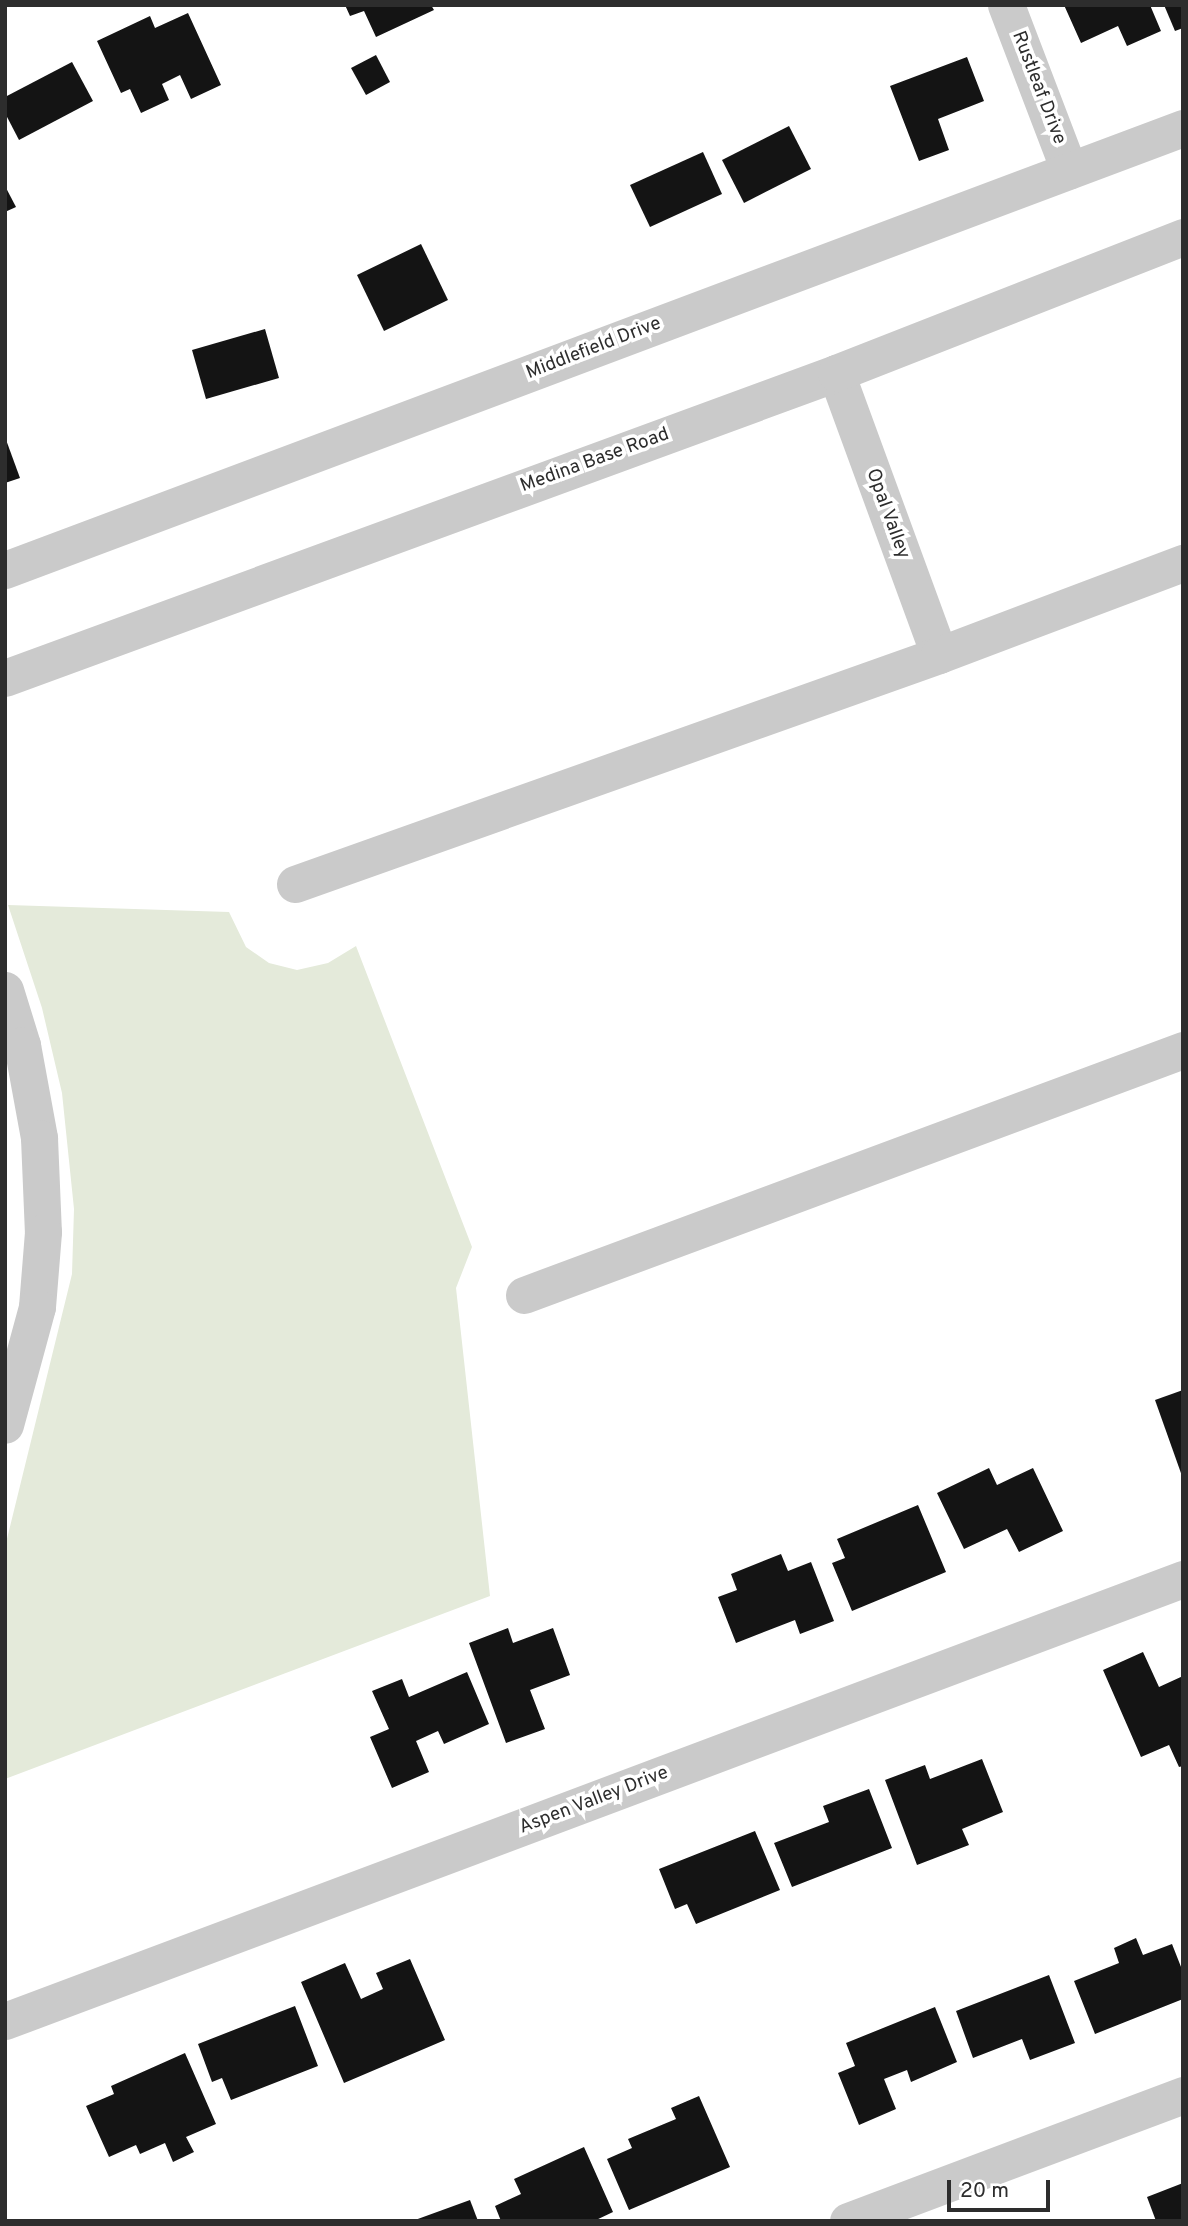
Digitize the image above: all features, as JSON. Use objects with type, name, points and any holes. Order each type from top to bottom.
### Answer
[{"type":"street","name":"Rustleaf Drive","points":[[1006,5],[1069,170]]},
{"type":"street","name":"Middlefield Drive","points":[[5,570],[1183,128]]},
{"type":"street","name":"Medina Base Road","points":[[5,678],[836,373],[1183,237]]},
{"type":"street","name":"Opal Valley","points":[[836,373],[939,655]]},
{"type":"street","points":[[295,884],[939,655],[1183,563]]},
{"type":"street","points":[[5,990],[22,1045],[39,1138],[43,1232],[37,1307],[5,1425]]},
{"type":"street","points":[[524,1295],[1183,1050]]},
{"type":"street","name":"Aspen Valley Drive","points":[[5,2021],[1183,1579]]},
{"type":"street","points":[[848,2221],[1183,2095]]},
{"type":"green space","points":[[8,905],[229,912],[246,947],[269,963],[297,970],[328,963],[356,946],[472,1247],[456,1288],[490,1596],[5,1779],[5,1547],[72,1274],[74,1209],[62,1093],[42,1008]]},
{"type":"building","points":[[345,5],[431,5],[434,10],[376,37],[364,11],[350,16]]},
{"type":"building","points":[[1064,5],[1150,5],[1161,31],[1127,46],[1118,26],[1081,43]]},
{"type":"building","points":[[1164,5],[1183,5],[1183,28],[1175,31]]},
{"type":"building","points":[[188,13],[221,85],[191,99],[180,75],[162,84],[169,100],[141,113],[130,89],[121,93],[97,41],[150,16],[155,28]]},
{"type":"building","points":[[376,55],[390,82],[366,95],[351,68]]},
{"type":"building","points":[[967,57],[984,101],[938,119],[949,150],[919,161],[890,86]]},
{"type":"building","points":[[72,62],[93,101],[19,140],[5,113],[5,97]]},
{"type":"building","points":[[789,126],[811,169],[744,203],[722,160]]},
{"type":"building","points":[[703,152],[722,194],[650,227],[630,185]]},
{"type":"building","points":[[5,186],[16,207],[5,212]]},
{"type":"building","points":[[421,244],[448,300],[384,331],[357,275]]},
{"type":"building","points":[[265,329],[279,378],[206,399],[192,350]]},
{"type":"building","points":[[5,437],[20,478],[5,483]]},
{"type":"building","points":[[1183,1390],[1183,1476],[1182,1476],[1155,1400]]},
{"type":"building","points":[[989,1468],[997,1485],[1033,1468],[1063,1531],[1019,1552],[1007,1529],[964,1549],[937,1493]]},
{"type":"building","points":[[918,1505],[946,1572],[852,1611],[832,1563],[845,1558],[837,1539]]},
{"type":"building","points":[[781,1554],[788,1571],[811,1562],[834,1621],[800,1634],[795,1620],[736,1643],[718,1597],[737,1590],[731,1574]]},
{"type":"building","points":[[508,1628],[513,1643],[553,1628],[570,1675],[530,1690],[545,1729],[506,1743],[469,1643]]},
{"type":"building","points":[[1143,1652],[1159,1687],[1183,1676],[1183,1766],[1179,1767],[1169,1745],[1141,1757],[1103,1670]]},
{"type":"building","points":[[467,1672],[489,1724],[444,1744],[438,1731],[416,1741],[429,1772],[392,1788],[370,1737],[389,1729],[372,1691],[402,1679],[409,1697]]},
{"type":"building","points":[[982,1759],[1003,1812],[962,1829],[969,1845],[917,1865],[885,1780],[925,1765],[930,1779]]},
{"type":"building","points":[[869,1789],[892,1848],[792,1887],[774,1843],[829,1822],[823,1806]]},
{"type":"building","points":[[755,1831],[780,1890],[696,1924],[687,1904],[675,1909],[659,1869]]},
{"type":"building","points":[[1136,1938],[1143,1955],[1172,1944],[1183,1972],[1183,1999],[1095,2034],[1074,1981],[1119,1963],[1114,1948]]},
{"type":"building","points":[[410,1959],[445,2040],[344,2083],[301,1982],[345,1963],[361,1999],[383,1989],[376,1973]]},
{"type":"building","points":[[1049,1975],[1075,2043],[1030,2060],[1022,2039],[973,2058],[956,2011]]},
{"type":"building","points":[[295,2006],[318,2066],[231,2100],[222,2078],[212,2082],[198,2044]]},
{"type":"building","points":[[935,2007],[957,2062],[911,2082],[907,2070],[884,2079],[896,2109],[859,2125],[838,2073],[855,2066],[846,2043]]},
{"type":"building","points":[[185,2053],[216,2124],[186,2137],[194,2152],[173,2162],[165,2143],[140,2154],[136,2145],[109,2157],[86,2106],[114,2094],[111,2086]]},
{"type":"building","points":[[699,2096],[730,2167],[629,2210],[607,2159],[632,2148],[628,2139],[676,2119],[671,2108]]},
{"type":"building","points":[[584,2147],[613,2212],[594,2221],[501,2221],[495,2206],[521,2194],[514,2179]]},
{"type":"building","points":[[1183,2183],[1183,2221],[1156,2221],[1147,2197]]},
{"type":"building","points":[[470,2200],[478,2221],[415,2221],[415,2220]]}]
